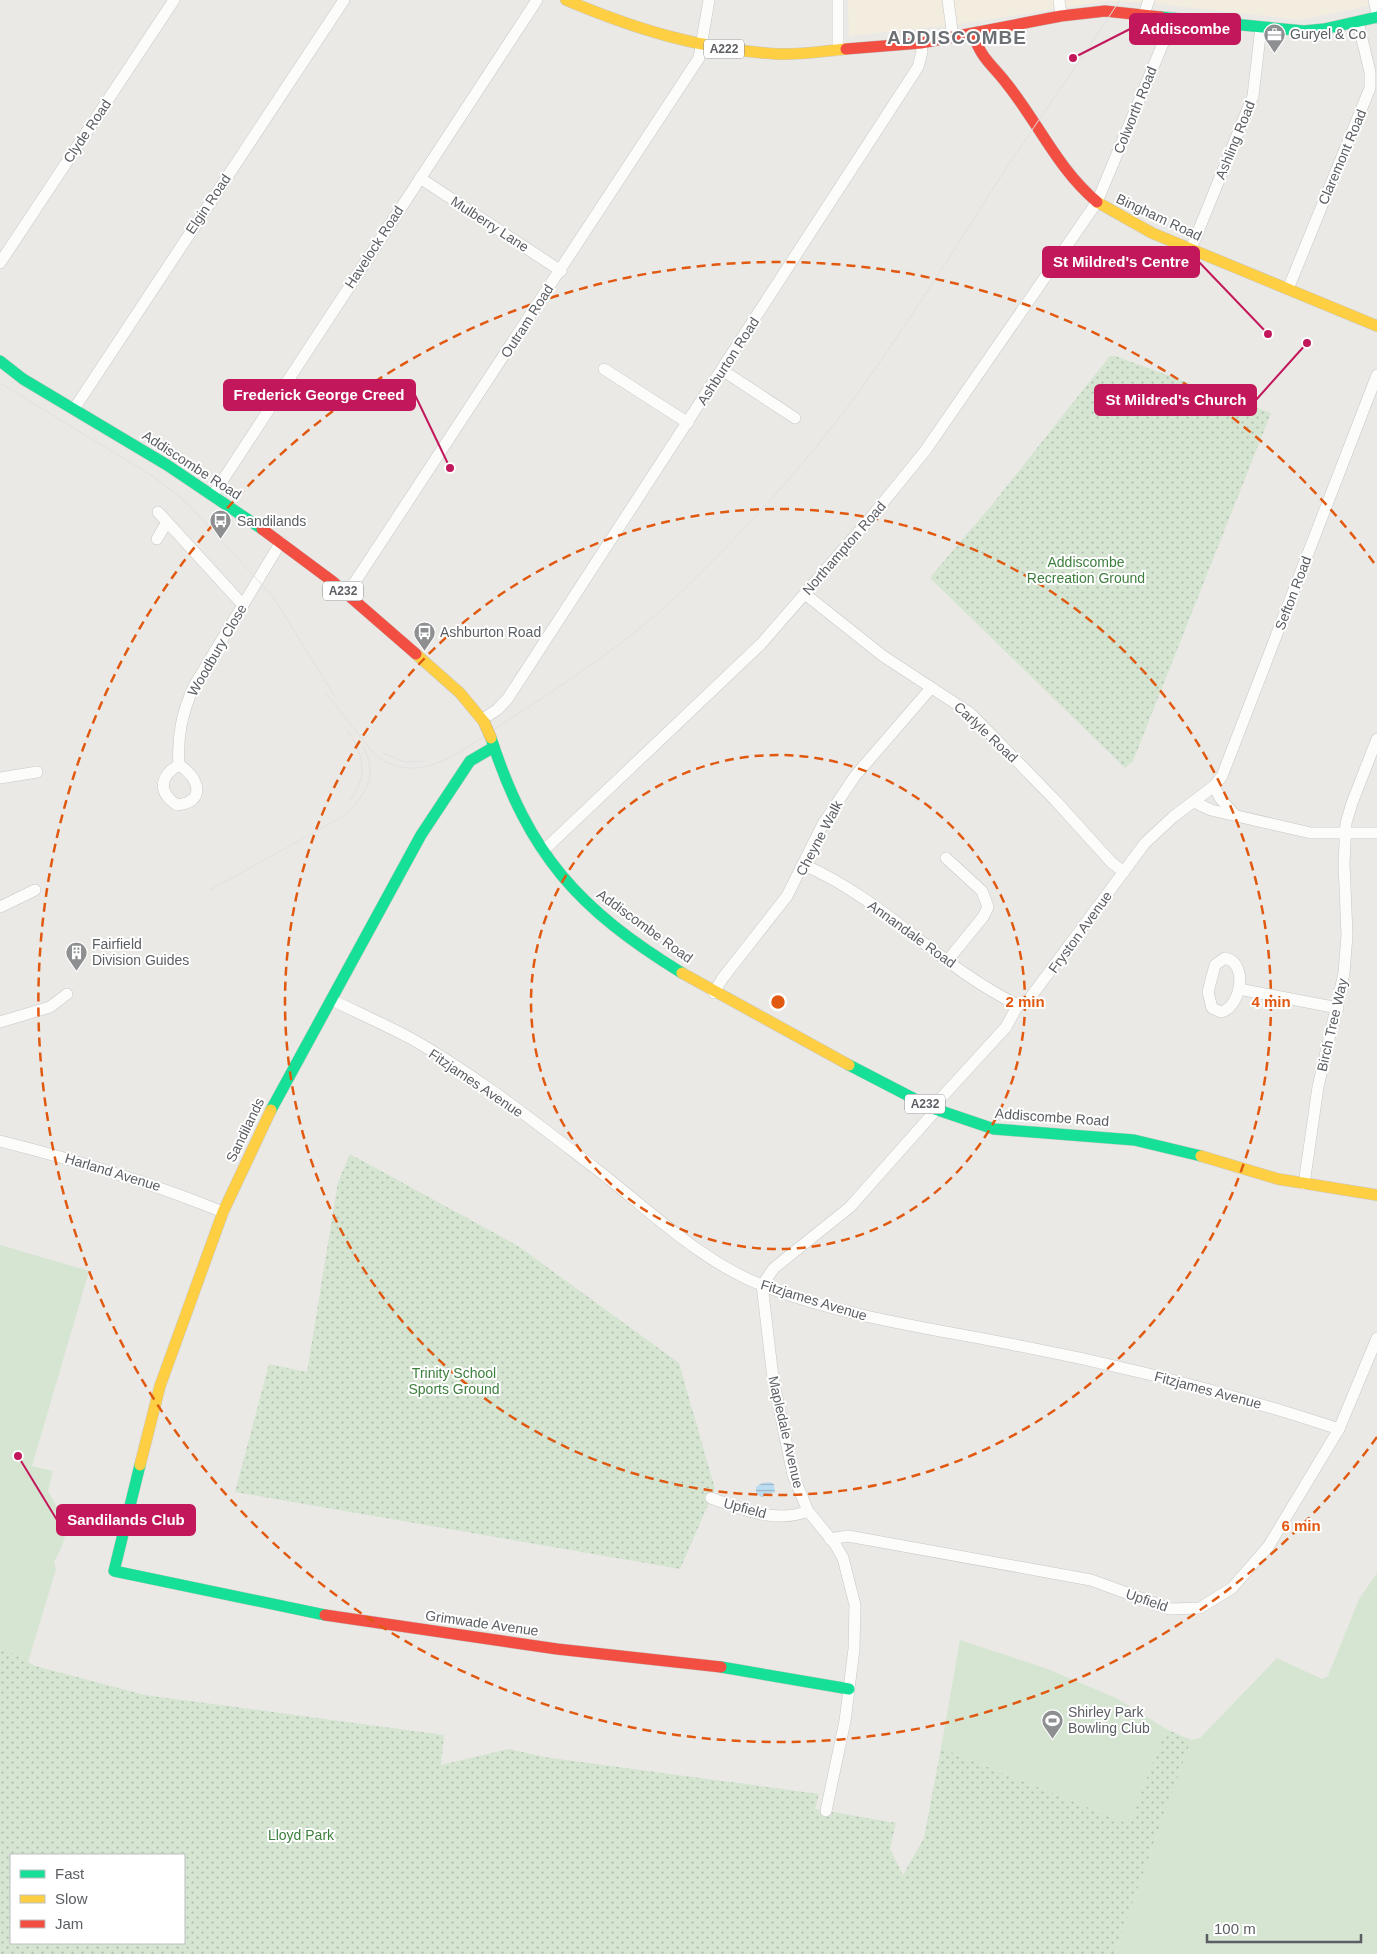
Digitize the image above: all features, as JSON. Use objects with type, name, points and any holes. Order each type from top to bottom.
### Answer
[{"type":"main road","name":"A222","points":[[566,0],[618,22],[702,46],[779,54],[920,43],[1061,16],[1105,11],[1311,31],[1358,22],[1377,15]]},
{"type":"main road","name":"Bingham Road","points":[[973,34],[980,54],[1006,84],[1063,168],[1077,185],[1097,202],[1141,228],[1377,326]]},
{"type":"main road","name":"Addiscombe Road","points":[[0,361],[15,374],[212,495],[281,542],[347,594],[471,704],[484,721],[518,811],[542,851],[570,886],[594,909],[638,943],[714,993],[934,1109],[969,1122],[1006,1131],[1102,1136],[1155,1144],[1262,1175],[1304,1184],[1377,1195]]},
{"type":"main road","name":"Addiscombe Road","points":[[0,369],[15,374]]},
{"type":"main road","name":"Sandilands","points":[[114,1571],[160,1386],[223,1212],[268,1116],[421,835],[466,766],[492,743]]},
{"type":"main road","name":"Grimwade Avenue","points":[[114,1571],[316,1614],[557,1649],[735,1668],[849,1689]]},
{"type":"street","name":"Clyde Road","points":[[0,262],[174,0]]},
{"type":"street","name":"Elgin Road","points":[[74,409],[344,0]]},
{"type":"street","name":"Havelock Road","points":[[212,495],[537,0]]},
{"type":"street","name":"Outram Road","points":[[347,594],[699,58],[708,0]]},
{"type":"street","points":[[838,0],[838,50]]},
{"type":"street","points":[[948,0],[953,38]]},
{"type":"street","points":[[1058,0],[1061,16]]},
{"type":"street","points":[[1144,14],[1149,0]]},
{"type":"street","points":[[1374,0],[1377,15]]},
{"type":"street","name":"Colworth Road","points":[[1097,202],[1164,41],[1170,17]]},
{"type":"street","name":"Claremont Road","points":[[1288,289],[1370,88],[1370,72],[1358,22]]},
{"type":"street","name":"Ashling Road","points":[[1190,249],[1253,96],[1261,27]]},
{"type":"street","name":"Ashburton Road","points":[[484,721],[508,698],[918,67],[922,52],[920,43]]},
{"type":"street","name":"Mulberry Lane","points":[[420,178],[561,270]]},
{"type":"street","name":"Northampton Road","points":[[542,851],[739,666],[805,594],[931,444],[1097,202]]},
{"type":"street","points":[[604,368],[688,423]]},
{"type":"street","points":[[722,370],[794,418]]},
{"type":"street","name":"Sefton Road","points":[[1194,802],[1214,786],[1225,770],[1377,375]]},
{"type":"street","points":[[158,512],[242,605]]},
{"type":"street","points":[[157,539],[167,522]]},
{"type":"street","name":"Woodbury Close","points":[[179,765],[180,726],[185,706],[194,686],[281,542]]},
{"type":"street","name":"Carlyle Road","points":[[805,594],[883,656],[959,705],[978,721],[1055,800],[1112,863],[1124,872]]},
{"type":"street","name":"Cheyne Walk","points":[[714,993],[722,979],[783,902],[804,865],[823,824],[855,776],[931,688]]},
{"type":"street","name":"Birch Tree Way","points":[[1304,1184],[1318,1086],[1338,1008],[1343,980],[1346,945],[1345,834],[1352,803],[1377,739]]},
{"type":"street","points":[[0,778],[37,772]]},
{"type":"street","points":[[1214,786],[1220,798],[1234,814]]},
{"type":"street","points":[[1194,802],[1211,810],[1311,833],[1377,833]]},
{"type":"street","name":"Fryston Avenue","points":[[934,1109],[1002,1032],[1018,1005],[1027,1002],[1152,835],[1194,802]]},
{"type":"street","points":[[946,858],[982,892],[988,907],[948,960]]},
{"type":"street","name":"Annandale Road","points":[[804,865],[873,905],[948,960],[1018,1005]]},
{"type":"street","points":[[0,907],[35,890]]},
{"type":"street","points":[[1239,989],[1338,1008]]},
{"type":"street","points":[[0,1022],[50,1007],[67,994]]},
{"type":"street","name":"Fitzjames Avenue","points":[[332,1000],[413,1040],[501,1098],[610,1180],[696,1249],[762,1286],[854,1315],[1017,1345],[1171,1379],[1262,1404],[1339,1429]]},
{"type":"street","points":[[762,1286],[774,1268],[850,1207],[934,1109]]},
{"type":"street","name":"Harland Avenue","points":[[0,1141],[69,1158],[161,1186],[223,1212]]},
{"type":"street","name":"Mapledale Avenue","points":[[762,1286],[773,1378],[792,1468],[808,1511],[838,1548],[847,1570],[855,1609],[849,1689],[826,1810]]},
{"type":"street","name":"Upfield","points":[[830,1539],[848,1536],[1091,1580],[1170,1609],[1200,1608],[1232,1588],[1268,1547],[1339,1429],[1377,1338]]},
{"type":"street","name":"Upfield","points":[[711,1498],[746,1510],[767,1514],[796,1516],[808,1511]]},
{"type":"shaded area","points":[[848,0],[1377,0],[1377,4],[1301,20],[1150,3],[1106,1],[953,25],[849,36]]},
{"type":"green space","name":"Addiscombe Recreation Ground","points":[[1110,356],[1115,356],[1271,413],[1133,761],[1125,768],[931,579],[932,575],[991,506]]},
{"type":"green space","name":"Trinity School Sports Ground","points":[[350,1154],[518,1246],[679,1363],[715,1489],[680,1569],[235,1492],[269,1364],[307,1372],[338,1182]]},
{"type":"green space","points":[[0,1245],[89,1271],[32,1466],[53,1471],[48,1491],[68,1526],[62,1546],[54,1562],[56,1569],[28,1662],[0,1646]]},
{"type":"green space","points":[[1377,1573],[1377,1954],[1114,1954],[1191,1740],[1200,1738],[1277,1658],[1322,1679],[1328,1676],[1359,1599]]},
{"type":"green space","name":"Shirley Park Bowling Club","points":[[960,1640],[1045,1668],[1116,1698],[1166,1729],[1129,1824],[941,1748]]},
{"type":"green space","name":"Lloyd Park","points":[[0,1646],[35,1666],[145,1695],[444,1735],[441,1765],[509,1749],[544,1757],[819,1794],[815,1809],[896,1823],[890,1849],[903,1875],[924,1838],[941,1748],[1129,1824],[1166,1729],[1191,1740],[1114,1954],[0,1954]]},
{"type":"water","points":[[770,1482],[774,1484],[775,1492],[762,1497],[756,1494],[756,1487],[762,1483]]},
{"type":"tram line","points":[[326,693],[374,754],[391,764],[409,768],[426,766],[443,761],[476,742],[595,662],[657,614],[702,572],[772,498],[816,447],[858,393],[915,311],[1005,170],[1120,0]]},
{"type":"tram line","points":[[0,383],[154,477],[185,501],[274,598],[335,697]]},
{"type":"tram line","points":[[348,731],[358,749],[362,766],[360,783],[349,801]]},
{"type":"tram line","points":[[210,890],[342,817],[350,810],[363,794],[370,777],[368,758],[363,747]]},
{"type":"tram line","points":[[383,753],[404,762],[424,761]]},
{"type":"traffic: fast","points":[[1161,17],[1304,31],[1324,29],[1377,17]]},
{"type":"traffic: fast","points":[[0,361],[23,379],[167,465],[262,529]]},
{"type":"traffic: fast","points":[[491,738],[522,815],[541,847],[562,875],[586,901],[614,926],[682,973]]},
{"type":"traffic: fast","points":[[271,1110],[421,835],[470,761],[494,747]]},
{"type":"traffic: fast","points":[[849,1065],[932,1108],[994,1129],[1134,1140],[1201,1156]]},
{"type":"traffic: fast","points":[[140,1465],[114,1571],[325,1615]]},
{"type":"traffic: fast","points":[[721,1667],[849,1689]]},
{"type":"traffic: slow","points":[[566,0],[644,29],[695,43],[722,48],[777,54],[846,49]]},
{"type":"traffic: slow","points":[[1097,202],[1152,233],[1377,326]]},
{"type":"traffic: slow","points":[[416,654],[460,693],[484,722]]},
{"type":"traffic: slow","points":[[484,722],[491,738]]},
{"type":"traffic: slow","points":[[682,973],[849,1065]]},
{"type":"traffic: slow","points":[[140,1465],[160,1386],[223,1212],[271,1110]]},
{"type":"traffic: slow","points":[[1201,1156],[1278,1179],[1377,1195]]},
{"type":"traffic: jam","points":[[846,49],[921,43],[1061,16],[1105,11],[1161,17]]},
{"type":"traffic: jam","points":[[973,34],[983,56],[1018,99],[1059,160],[1083,189],[1097,202]]},
{"type":"traffic: jam","points":[[262,529],[332,581],[416,654]]},
{"type":"traffic: jam","points":[[325,1615],[557,1649],[721,1667]]},
{"type":"place","name":"Guryel & Co","points":[[1274,53]]},
{"type":"place","name":"Addiscombe","points":[[1073,58]]},
{"type":"place","name":"St Mildred's Centre","points":[[1268,334]]},
{"type":"place","name":"St Mildred's Church","points":[[1307,343]]},
{"type":"place","name":"Frederick George Creed","points":[[450,468]]},
{"type":"place","name":"Sandilands","points":[[221,540]]},
{"type":"place","name":"Ashburton Road","points":[[424,651]]},
{"type":"place","name":"Fairfield Division Guides","points":[[76,971]]},
{"type":"place","name":"Sandilands Club","points":[[18,1456]]},
{"type":"place","name":"Shirley Park Bowling Club","points":[[1052,1739]]},
{"type":"district","name":"ADDISCOMBE","points":[[957,37]]}]
